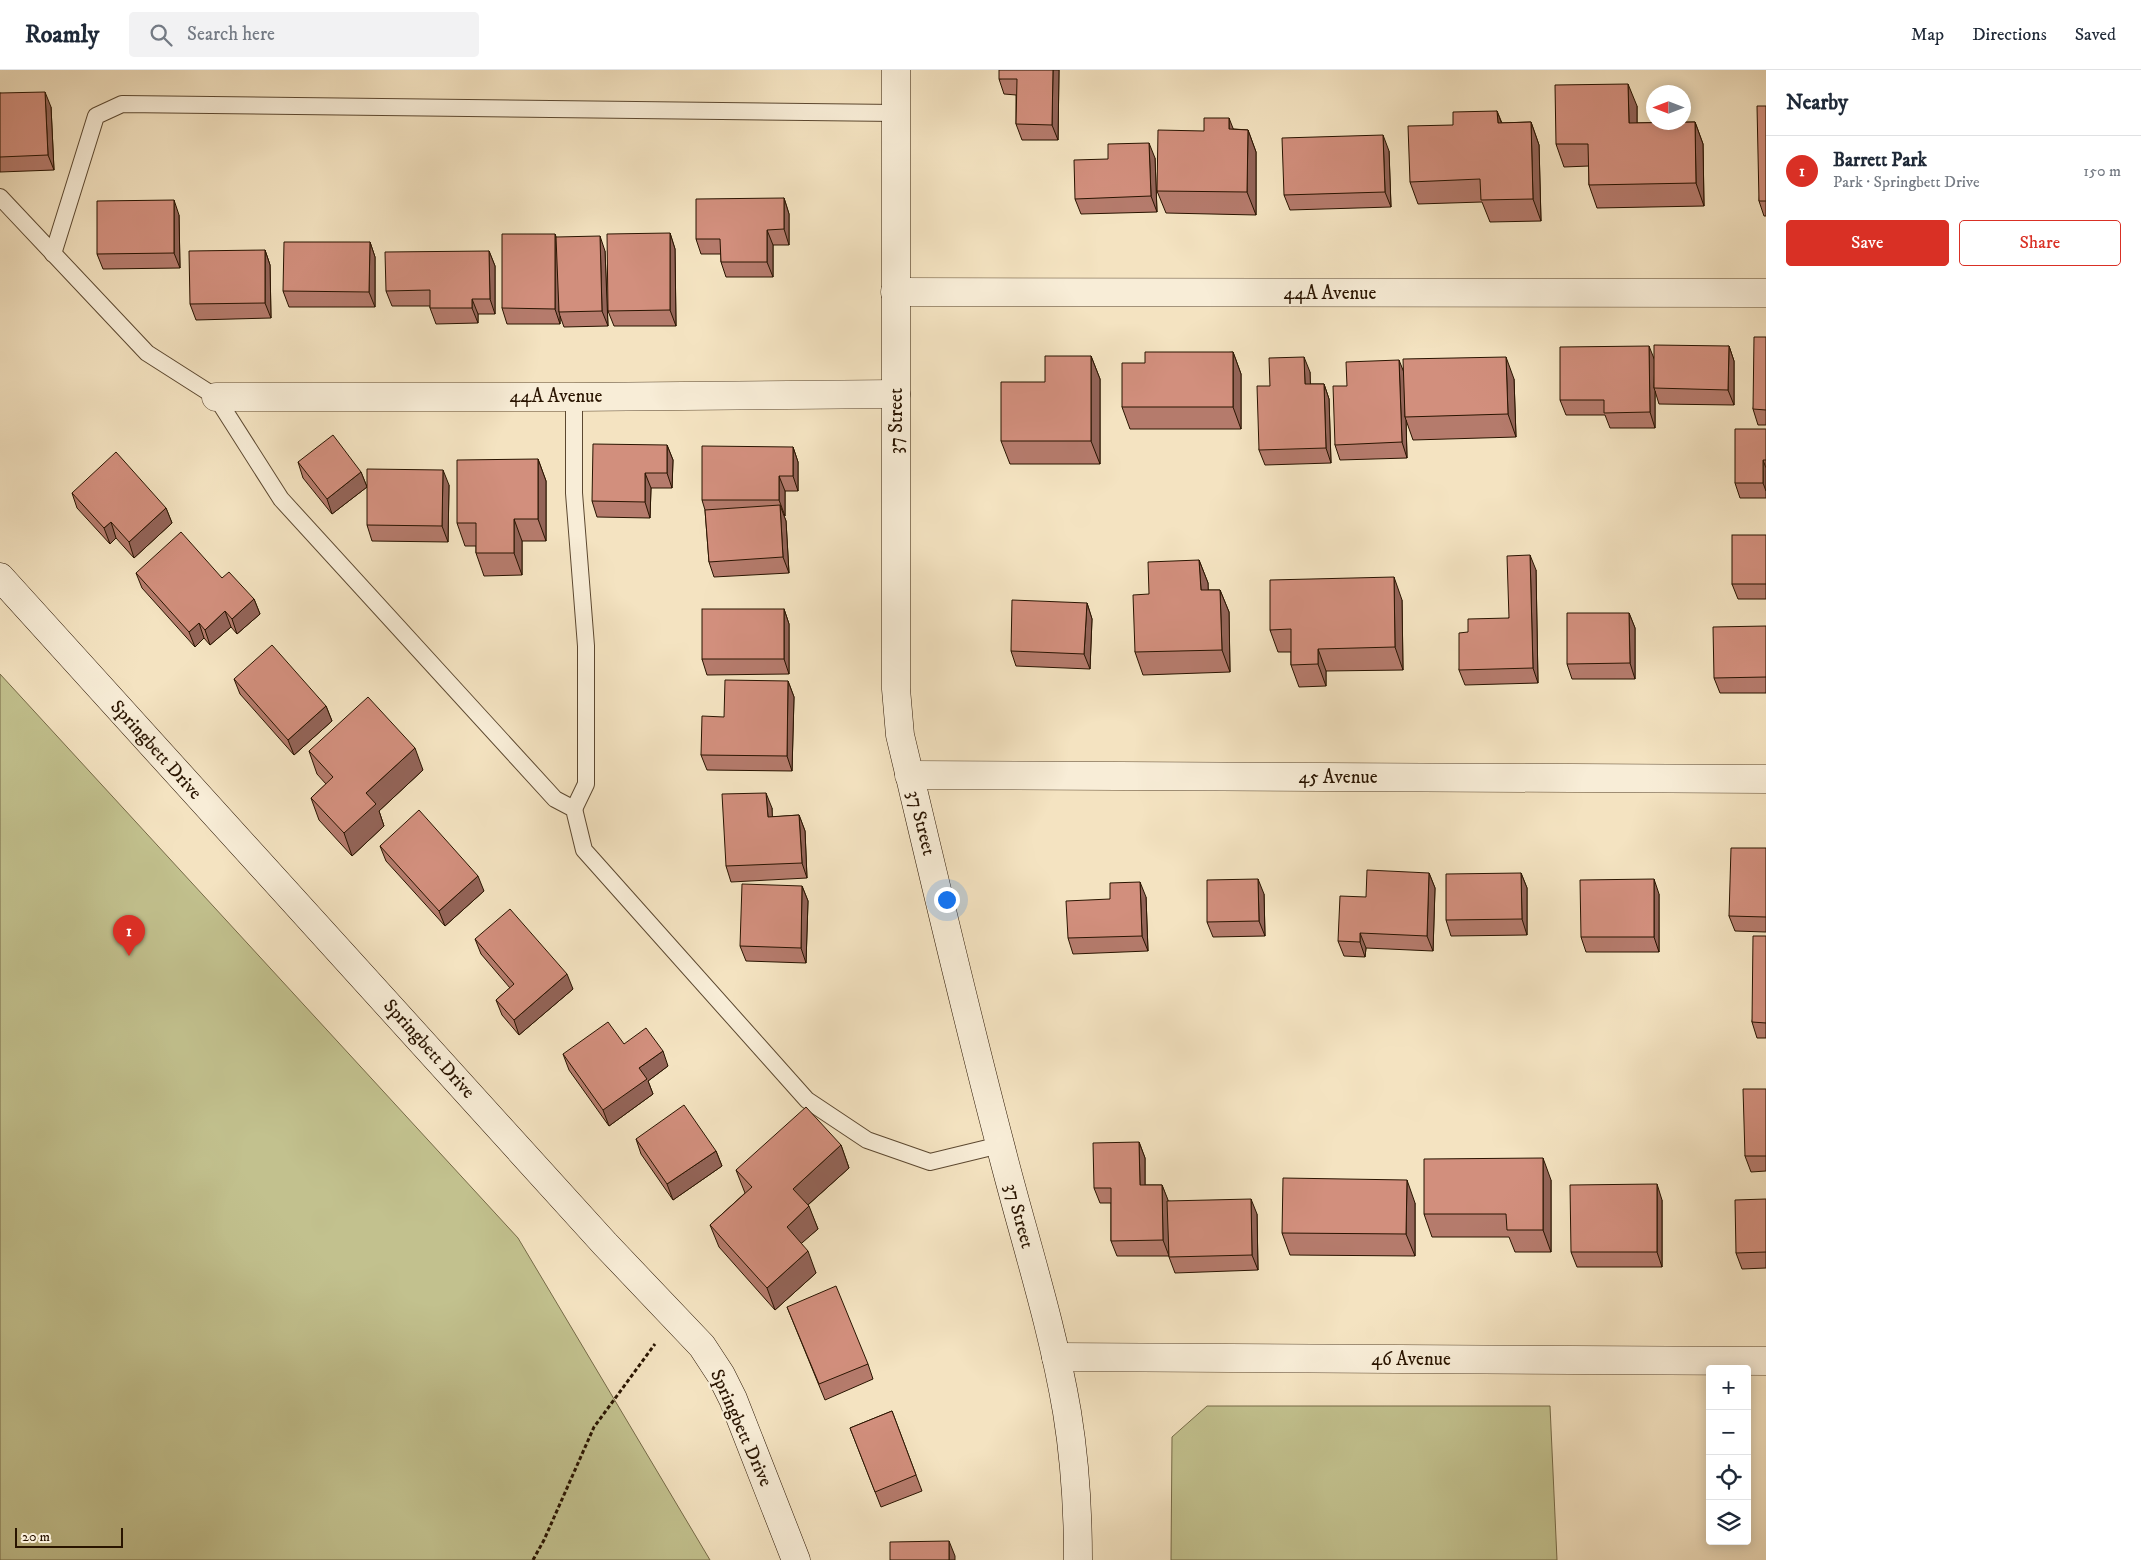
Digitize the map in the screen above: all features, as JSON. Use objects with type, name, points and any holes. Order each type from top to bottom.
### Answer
[{"type":"street","name":"37 Street","points":[[896,70],[896,704],[900,735],[909,775],[1000,1145],[1056,1356],[1067,1411],[1073,1459],[1078,1516],[1078,1560]]},
{"type":"street","name":"44A Avenue","points":[[895,292],[1766,293]]},
{"type":"street","name":"44A Avenue","points":[[216,397],[574,397],[896,394]]},
{"type":"street","name":"Springbett Drive","points":[[0,577],[605,1244],[702,1346],[725,1383],[796,1560]]},
{"type":"street","name":"45 Avenue","points":[[909,775],[1766,779]]},
{"type":"street","name":"46 Avenue","points":[[1056,1356],[1766,1361]]},
{"type":"lane","points":[[53,254],[96,116],[122,104],[896,113]]},
{"type":"lane","points":[[0,197],[147,353],[216,397],[281,499],[555,799],[574,809]]},
{"type":"lane","points":[[574,397],[574,493],[586,646],[586,784],[574,809],[584,850],[807,1100],[867,1140],[930,1162],[1000,1145]]},
{"type":"path","points":[[533,1560],[544,1540],[594,1426],[675,1317]]},
{"type":"shaded area","points":[[0,674],[518,1238],[710,1560],[0,1560]]},
{"type":"shaded area","points":[[1207,1406],[1550,1406],[1557,1560],[1171,1560],[1172,1437]]},
{"type":"building","points":[[999,70],[1053,70],[1052,125],[1016,124],[1017,79],[999,79]]},
{"type":"building","points":[[1628,84],[1629,123],[1646,123],[1646,130],[1691,130],[1691,122],[1695,122],[1696,183],[1589,185],[1588,144],[1556,144],[1555,85]]},
{"type":"building","points":[[45,92],[48,155],[0,157],[0,93]]},
{"type":"building","points":[[1757,106],[1766,106],[1766,201],[1759,201]]},
{"type":"building","points":[[1497,111],[1498,123],[1531,122],[1533,199],[1481,200],[1480,179],[1410,182],[1408,126],[1453,125],[1453,112]]},
{"type":"building","points":[[1204,118],[1229,118],[1229,129],[1248,130],[1247,192],[1157,191],[1158,130],[1204,131]]},
{"type":"building","points":[[1383,135],[1385,192],[1284,195],[1282,138]]},
{"type":"building","points":[[1149,143],[1151,196],[1075,199],[1074,160],[1108,159],[1108,144]]},
{"type":"building","points":[[784,198],[784,229],[767,230],[767,262],[721,262],[720,239],[696,239],[696,199]]},
{"type":"building","points":[[174,200],[174,253],[97,254],[97,201]]},
{"type":"building","points":[[670,233],[670,310],[608,311],[607,234]]},
{"type":"building","points":[[502,234],[555,234],[555,309],[502,308]]},
{"type":"building","points":[[600,236],[602,311],[559,312],[556,237]]},
{"type":"building","points":[[284,242],[370,242],[369,292],[283,291]]},
{"type":"building","points":[[265,250],[265,303],[190,304],[189,251]]},
{"type":"building","points":[[489,251],[490,299],[472,299],[472,308],[430,308],[430,290],[386,291],[385,252]]},
{"type":"building","points":[[1754,337],[1766,337],[1766,410],[1753,409]]},
{"type":"building","points":[[1654,345],[1729,346],[1728,390],[1654,388]]},
{"type":"building","points":[[1649,346],[1650,412],[1604,413],[1604,400],[1560,400],[1560,347]]},
{"type":"building","points":[[1145,352],[1233,352],[1233,407],[1122,407],[1122,363],[1145,363]]},
{"type":"building","points":[[1045,356],[1091,356],[1091,441],[1001,441],[1001,382],[1045,382]]},
{"type":"building","points":[[1304,357],[1305,384],[1324,384],[1326,448],[1259,450],[1257,386],[1270,386],[1269,358]]},
{"type":"building","points":[[1506,357],[1508,414],[1405,417],[1403,359]]},
{"type":"building","points":[[1399,360],[1402,442],[1335,445],[1333,386],[1347,386],[1346,362]]},
{"type":"building","points":[[1735,429],[1766,429],[1766,460],[1763,460],[1763,483],[1735,483]]},
{"type":"building","points":[[333,435],[361,472],[327,499],[298,462]]},
{"type":"building","points":[[593,444],[667,445],[667,473],[645,473],[645,502],[592,501]]},
{"type":"building","points":[[702,446],[793,447],[793,476],[779,476],[779,500],[702,500]]},
{"type":"building","points":[[116,452],[166,508],[129,542],[111,522],[104,528],[72,493]]},
{"type":"building","points":[[538,459],[538,519],[514,519],[514,553],[476,553],[476,523],[457,523],[457,460]]},
{"type":"building","points":[[367,469],[443,470],[442,526],[367,525]]},
{"type":"building","points":[[780,505],[783,557],[709,562],[705,510]]},
{"type":"building","points":[[181,532],[222,578],[229,572],[254,599],[232,619],[225,611],[205,630],[199,623],[189,632],[136,573]]},
{"type":"building","points":[[1732,535],[1766,535],[1766,584],[1732,584]]},
{"type":"building","points":[[1530,555],[1533,668],[1459,670],[1459,633],[1468,632],[1468,619],[1509,618],[1507,556]]},
{"type":"building","points":[[1199,560],[1201,590],[1220,590],[1222,650],[1135,652],[1133,595],[1149,594],[1148,562]]},
{"type":"building","points":[[1394,577],[1395,647],[1318,649],[1318,664],[1291,665],[1291,629],[1270,630],[1270,580]]},
{"type":"building","points":[[1012,600],[1087,603],[1084,654],[1011,651]]},
{"type":"building","points":[[702,609],[784,609],[784,659],[702,659]]},
{"type":"building","points":[[1567,613],[1629,613],[1630,663],[1567,664]]},
{"type":"building","points":[[1766,626],[1766,677],[1714,678],[1713,627]]},
{"type":"building","points":[[272,645],[326,706],[288,740],[234,679]]},
{"type":"building","points":[[725,680],[788,681],[787,756],[701,755],[702,716],[724,717]]},
{"type":"building","points":[[368,697],[415,748],[366,793],[376,804],[344,833],[311,798],[333,777],[309,751]]},
{"type":"building","points":[[766,793],[768,817],[799,815],[802,863],[726,866],[722,794]]},
{"type":"building","points":[[419,810],[478,876],[439,911],[380,846]]},
{"type":"building","points":[[1731,848],[1766,848],[1766,917],[1729,916]]},
{"type":"building","points":[[1367,870],[1429,873],[1427,936],[1360,933],[1360,942],[1338,941],[1340,896],[1366,897]]},
{"type":"building","points":[[1521,873],[1522,919],[1446,920],[1446,874]]},
{"type":"building","points":[[1258,879],[1259,921],[1207,922],[1207,880]]},
{"type":"building","points":[[1654,879],[1654,937],[1581,937],[1580,880]]},
{"type":"building","points":[[1140,882],[1142,936],[1068,938],[1066,901],[1110,899],[1110,883]]},
{"type":"building","points":[[742,884],[802,886],[801,948],[740,946]]},
{"type":"building","points":[[510,909],[567,974],[514,1020],[496,1000],[514,984],[475,939]]},
{"type":"building","points":[[1753,936],[1766,936],[1766,1023],[1752,1022]]},
{"type":"building","points":[[608,1022],[624,1044],[646,1028],[663,1051],[639,1068],[647,1079],[603,1110],[563,1054]]},
{"type":"building","points":[[1743,1089],[1766,1089],[1766,1156],[1745,1156]]},
{"type":"building","points":[[684,1105],[716,1151],[667,1184],[636,1139]]},
{"type":"building","points":[[806,1107],[841,1145],[793,1189],[809,1206],[787,1227],[808,1251],[767,1288],[710,1225],[752,1187],[736,1170]]},
{"type":"building","points":[[1139,1142],[1140,1185],[1162,1185],[1163,1240],[1111,1241],[1111,1188],[1094,1188],[1093,1143]]},
{"type":"building","points":[[1543,1158],[1543,1230],[1507,1230],[1506,1214],[1424,1214],[1424,1159]]},
{"type":"building","points":[[1283,1178],[1407,1180],[1406,1234],[1282,1233]]},
{"type":"building","points":[[1657,1184],[1657,1252],[1571,1252],[1570,1185]]},
{"type":"building","points":[[1251,1199],[1252,1255],[1169,1257],[1167,1201]]},
{"type":"building","points":[[1766,1199],[1766,1252],[1736,1253],[1735,1200]]},
{"type":"building","points":[[836,1286],[868,1364],[819,1384],[787,1307]]},
{"type":"building","points":[[892,1411],[916,1475],[875,1492],[850,1428]]},
{"type":"building","points":[[949,1541],[949,1560],[890,1560],[890,1542]]},
{"type":"place","name":"Barrett Park","points":[[129,956]]}]
